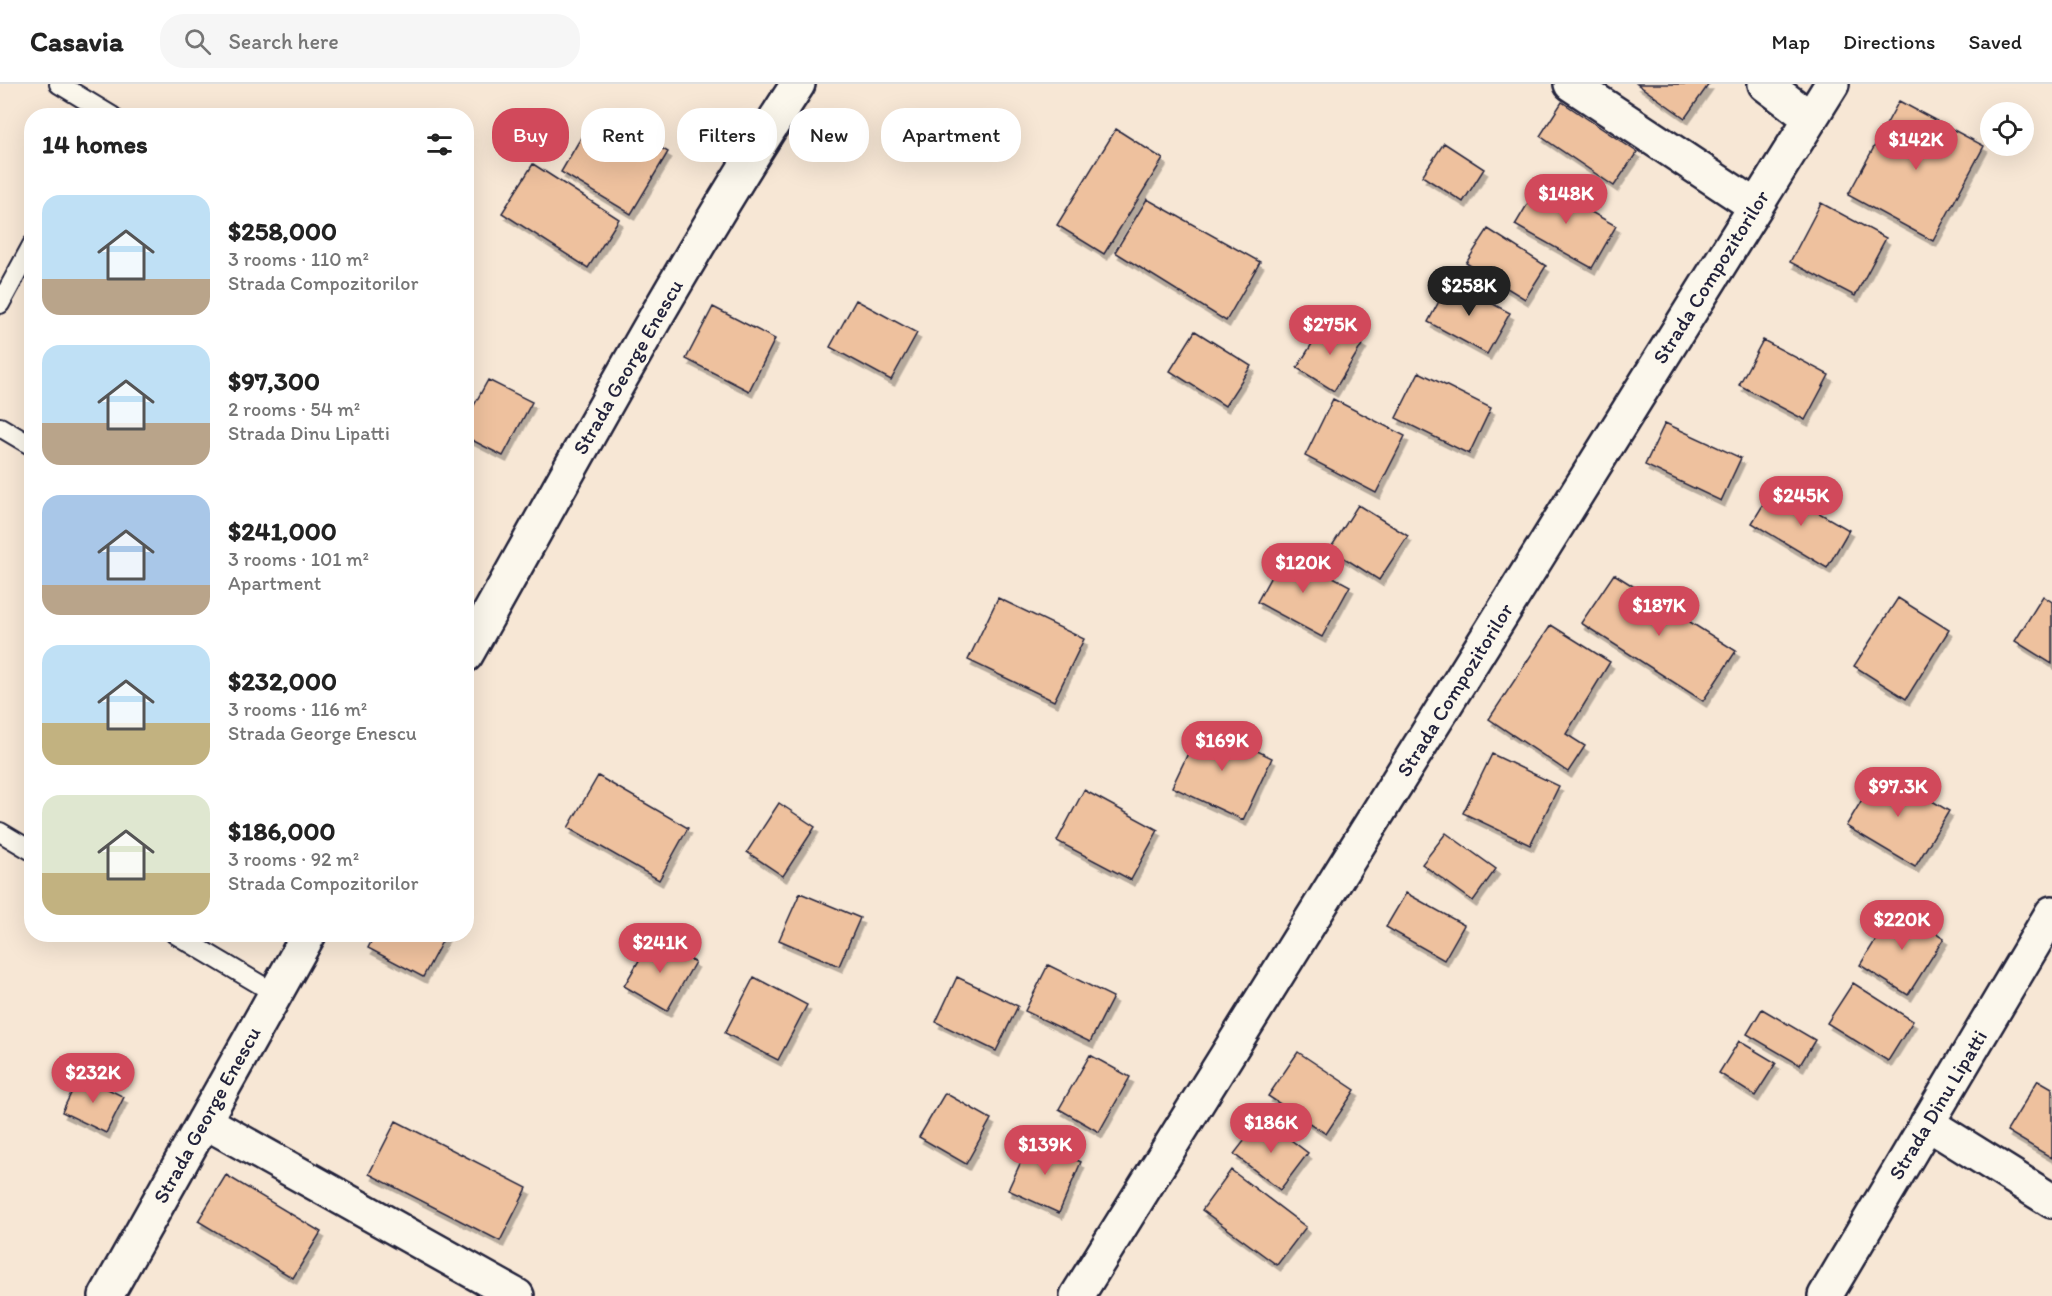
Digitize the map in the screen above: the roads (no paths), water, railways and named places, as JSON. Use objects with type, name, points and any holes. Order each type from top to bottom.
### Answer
[{"type":"street","name":"Strada George Enescu","points":[[474,641],[630,361],[748,160],[798,84]]},
{"type":"street","points":[[1571,84],[1755,207]]},
{"type":"street","points":[[1765,84],[1810,118]]},
{"type":"street","name":"Strada Compozitorilor","points":[[1077,1296],[1832,84]]},
{"type":"street","name":"Strada Dinu Lipatti","points":[[1824,1296],[2052,913]]},
{"type":"street","name":"Strada George Enescu","points":[[106,1296],[305,942]]},
{"type":"street","points":[[204,1121],[517,1296]]},
{"type":"street","points":[[1927,1123],[2052,1201]]},
{"type":"lane","points":[[59,84],[96,108]]},
{"type":"lane","points":[[0,304],[24,260]]},
{"type":"lane","points":[[0,427],[24,441]]},
{"type":"lane","points":[[0,832],[24,846]]},
{"type":"lane","points":[[189,942],[276,993]]}]
